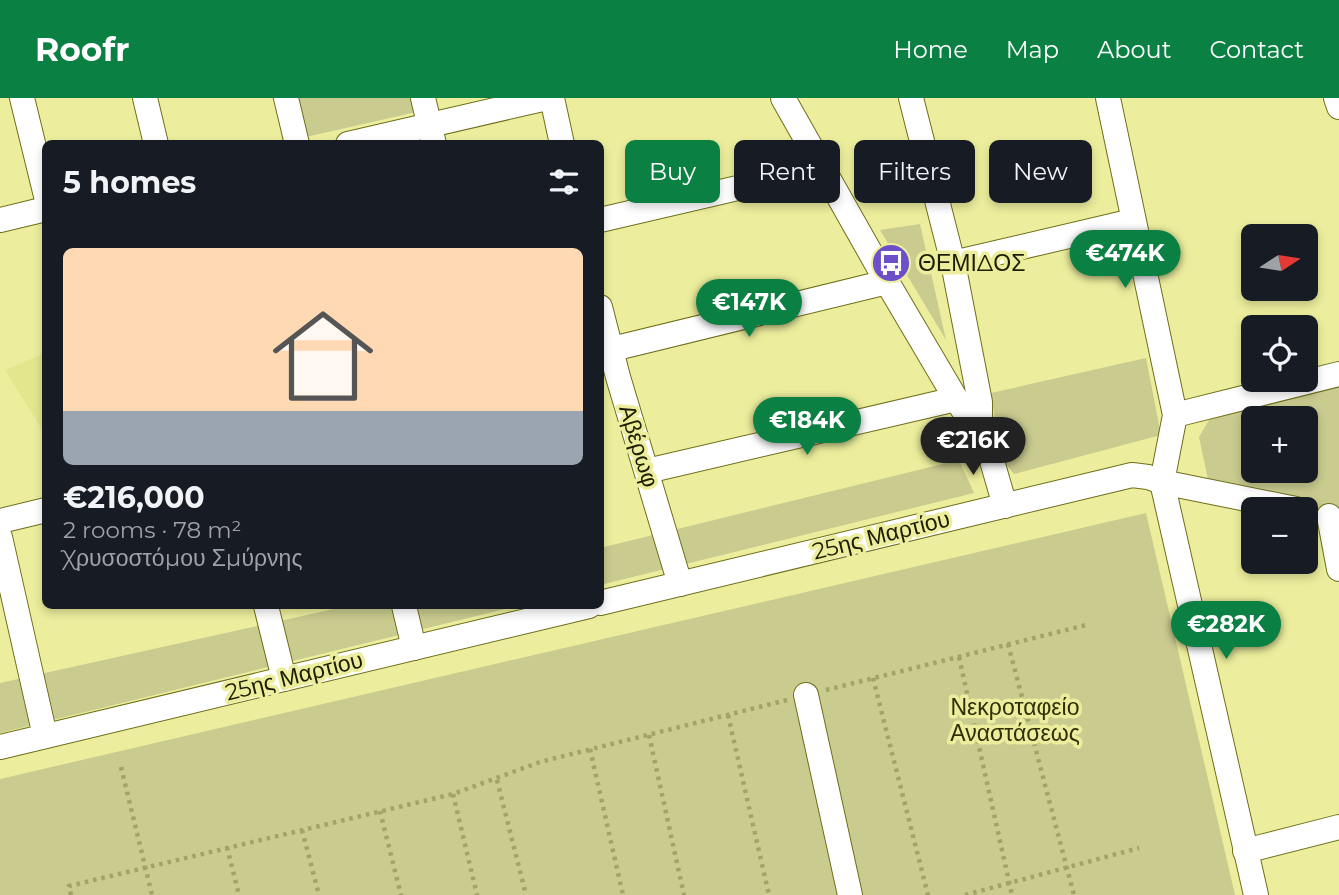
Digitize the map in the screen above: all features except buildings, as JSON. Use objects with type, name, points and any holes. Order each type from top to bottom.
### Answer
[{"type":"street","points":[[22,98],[42,180]]},
{"type":"street","points":[[145,98],[155,140]]},
{"type":"street","points":[[286,98],[296,140]]},
{"type":"street","points":[[423,98],[432,134]]},
{"type":"street","points":[[382,140],[432,134],[547,98]]},
{"type":"street","points":[[552,98],[561,140]]},
{"type":"street","points":[[783,98],[808,140]]},
{"type":"street","points":[[911,98],[953,263],[980,402],[980,435]]},
{"type":"street","points":[[1108,98],[1175,415],[1162,482],[1256,895]]},
{"type":"street","points":[[1336,98],[1339,107]]},
{"type":"street","points":[[604,219],[734,189]]},
{"type":"street","points":[[840,197],[887,282],[980,435],[992,461],[1005,506]]},
{"type":"street","points":[[0,220],[42,210]]},
{"type":"street","points":[[953,263],[1133,221]]},
{"type":"street","points":[[606,350],[887,282]]},
{"type":"street","name":"Αβέρωφ","points":[[606,350],[647,471],[680,584]]},
{"type":"street","points":[[1175,415],[1339,374]]},
{"type":"street","points":[[647,471],[956,399]]},
{"type":"street","name":"25ης Μαρτίου","points":[[604,602],[1132,475],[1241,498]]},
{"type":"street","points":[[0,521],[42,511]]},
{"type":"street","points":[[1324,515],[1339,569]]},
{"type":"street","points":[[0,537],[45,736]]},
{"type":"street","points":[[267,609],[284,679]]},
{"type":"street","points":[[405,609],[414,648]]},
{"type":"street","name":"25ης Μαρτίου","points":[[0,747],[576,609]]},
{"type":"street","points":[[806,695],[850,895]]},
{"type":"street","points":[[1245,851],[1339,827]]},
{"type":"path","points":[[71,895],[69,886],[453,794],[540,762],[1090,624]]},
{"type":"path","points":[[1008,644],[1074,895]]},
{"type":"path","points":[[959,657],[1012,895]]},
{"type":"path","points":[[873,678],[929,895]]},
{"type":"path","points":[[728,715],[769,895]]},
{"type":"path","points":[[649,735],[684,895]]},
{"type":"path","points":[[590,749],[623,895]]},
{"type":"path","points":[[121,767],[152,895]]},
{"type":"path","points":[[497,779],[526,895]]},
{"type":"path","points":[[453,794],[477,895]]},
{"type":"path","points":[[380,811],[401,895]]},
{"type":"path","points":[[302,830],[319,895]]},
{"type":"path","points":[[227,847],[239,895]]},
{"type":"path","points":[[965,895],[1139,848]]},
{"type":"shaded area","points":[[42,354],[42,429],[5,370]]},
{"type":"green space","points":[[297,98],[418,98],[421,111],[306,137]]},
{"type":"green space","points":[[920,224],[946,340],[880,230]]},
{"type":"green space","points":[[1146,358],[1161,435],[1014,474],[1000,457],[991,393]]},
{"type":"green space","points":[[1339,384],[1339,519],[1318,514],[1318,497],[1244,497],[1210,489],[1199,437],[1212,415],[1241,408],[1241,483],[1318,483],[1318,406],[1249,406],[1306,392],[1318,392],[1318,389]]},
{"type":"green space","points":[[959,460],[974,493],[604,584],[604,547]]},
{"type":"green space","name":"Νεκροταφείο Αναστάσεως","points":[[1146,513],[1235,895],[0,895],[0,779]]},
{"type":"green space","points":[[333,609],[505,609],[0,733],[0,683]]},
{"type":"place","name":"ΘΕΜΙΔΟΣ","points":[[891,263]]}]
